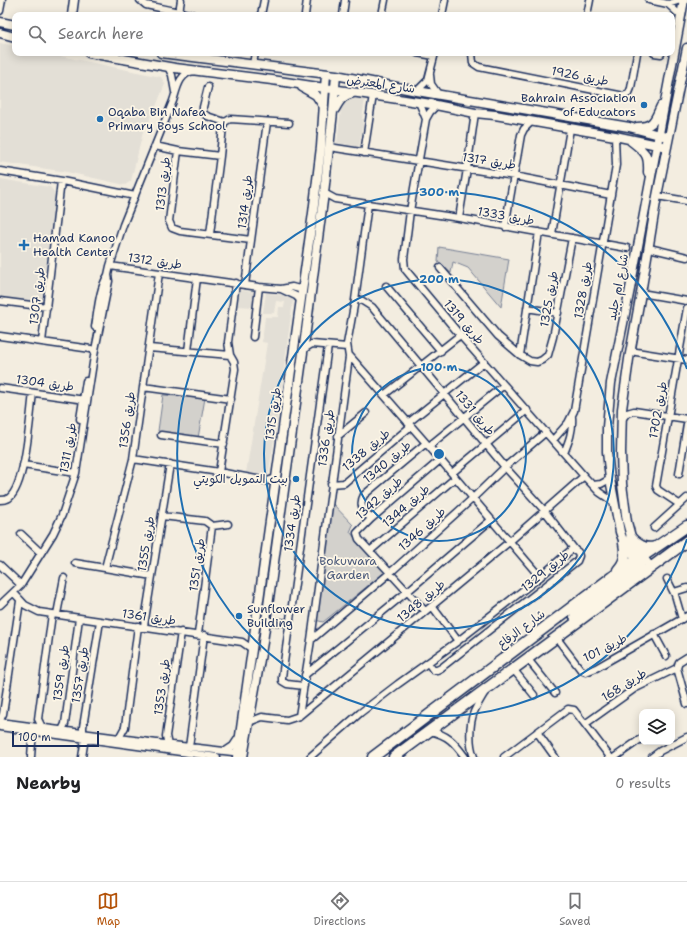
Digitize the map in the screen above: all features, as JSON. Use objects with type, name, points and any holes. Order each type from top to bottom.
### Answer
[{"type":"main road","name":"شارع الرفاع","points":[[394,757],[558,636],[644,564],[663,543],[687,526]]},
{"type":"main road","points":[[612,577],[625,560],[627,541],[646,548],[655,547],[663,543]]},
{"type":"main road","name":"شارع الرفاع","points":[[373,757],[612,577],[676,549],[687,541]]},
{"type":"main road","points":[[676,549],[687,545]]},
{"type":"street","points":[[0,11],[2,0]]},
{"type":"street","points":[[72,12],[74,0]]},
{"type":"street","points":[[140,0],[146,5],[179,12],[181,0]]},
{"type":"street","points":[[262,12],[264,0]]},
{"type":"street","points":[[305,12],[307,0]]},
{"type":"street","points":[[344,12],[345,0]]},
{"type":"street","points":[[383,12],[385,0]]},
{"type":"street","points":[[442,12],[445,0]]},
{"type":"street","points":[[588,12],[590,0]]},
{"type":"street","points":[[649,0],[668,4],[681,0]]},
{"type":"street","name":"شارع ام جليد","points":[[675,51],[684,0]]},
{"type":"street","points":[[668,4],[681,16]]},
{"type":"street","points":[[0,22],[12,24]]},
{"type":"street","points":[[0,33],[12,36]]},
{"type":"street","name":"شارع ام جليد","points":[[627,541],[622,484],[622,419],[625,389],[630,351],[642,293],[657,196],[687,48]]},
{"type":"street","name":"شارع المعترض","points":[[106,56],[168,67],[335,89],[419,102],[475,113],[495,115],[615,136],[668,147]]},
{"type":"street","name":"شارع المعترض","points":[[186,56],[336,75],[417,91],[629,128],[659,136],[670,137]]},
{"type":"street","points":[[253,64],[254,56]]},
{"type":"street","points":[[417,91],[426,82],[430,74],[434,56]]},
{"type":"street","name":"طريق 1926","points":[[472,56],[473,63],[479,67],[621,96],[627,95],[630,91],[636,56]]},
{"type":"street","name":"شارع ام جليد","points":[[644,564],[620,532],[610,479],[607,452],[607,427],[611,383],[674,56]]},
{"type":"street","points":[[168,67],[173,79],[175,94]]},
{"type":"street","name":"طريق 1311","points":[[0,605],[21,585],[54,534],[62,515],[74,473],[91,349],[104,281],[108,275],[123,225],[180,80],[184,74],[199,71]]},
{"type":"street","name":"طريق 1315","points":[[240,755],[241,732],[248,718],[252,649],[303,290],[317,178],[326,74]]},
{"type":"street","points":[[430,74],[431,84],[438,94]]},
{"type":"street","name":"طريق 1315","points":[[240,755],[266,621],[323,203],[334,112],[336,75]]},
{"type":"street","points":[[290,83],[310,91],[320,100],[324,108]]},
{"type":"street","points":[[208,87],[203,113],[207,116],[225,122]]},
{"type":"street","points":[[629,128],[646,126],[654,122],[668,92]]},
{"type":"street","points":[[334,112],[346,94],[356,93]]},
{"type":"street","points":[[364,152],[374,95]]},
{"type":"street","points":[[419,102],[426,119]]},
{"type":"street","name":"طريق 1319","points":[[437,105],[426,119],[410,211],[404,259],[405,269],[460,335],[584,476],[604,496],[615,503]]},
{"type":"street","points":[[459,218],[475,113]]},
{"type":"street","points":[[210,234],[223,126],[225,122],[230,119],[289,123]]},
{"type":"street","name":"طريق 1314","points":[[245,284],[266,122]]},
{"type":"street","points":[[505,227],[522,133],[531,122]]},
{"type":"street","points":[[552,234],[570,128]]},
{"type":"street","name":"طريق 1328","points":[[553,440],[572,417],[574,411],[616,160],[615,136]]},
{"type":"street","points":[[629,139],[645,152],[649,161],[648,195]]},
{"type":"street","points":[[155,146],[178,151],[220,156]]},
{"type":"street","name":"طريق 1317","points":[[329,147],[514,176],[610,195]]},
{"type":"street","name":"طريق 1313","points":[[178,151],[169,221],[172,228],[180,231],[251,240]]},
{"type":"street","points":[[0,171],[61,181],[135,196]]},
{"type":"street","name":"طريق 1307","points":[[42,342],[61,181]]},
{"type":"street","name":"طريق 1333","points":[[324,193],[335,199],[459,218],[627,248]]},
{"type":"street","points":[[657,196],[687,201]]},
{"type":"street","name":"طريق 1333","points":[[323,203],[335,199]]},
{"type":"street","name":"طريق 1336","points":[[299,716],[311,640],[349,355],[347,347],[368,204]]},
{"type":"street","points":[[520,355],[539,232]]},
{"type":"street","name":"طريق 1325","points":[[520,355],[530,361],[537,362],[548,355],[558,313],[572,238]]},
{"type":"street","points":[[649,248],[687,257]]},
{"type":"street","name":"طريق 1312","points":[[110,266],[259,286],[280,288],[292,287],[303,290]]},
{"type":"street","points":[[440,268],[498,336],[520,355]]},
{"type":"street","name":"طريق 1356","points":[[105,568],[133,459],[159,273]]},
{"type":"street","name":"طريق 1311","points":[[85,400],[109,281],[108,275]]},
{"type":"street","name":"طريق 1312","points":[[188,351],[198,278]]},
{"type":"street","points":[[220,472],[235,369],[234,362],[230,355],[228,342],[236,283]]},
{"type":"street","points":[[253,337],[259,286]]},
{"type":"street","points":[[386,286],[441,351]]},
{"type":"street","name":"طريق 1312","points":[[280,288],[296,296],[301,302]]},
{"type":"street","points":[[303,290],[311,295]]},
{"type":"street","points":[[642,293],[687,300]]},
{"type":"street","name":"طريق 1331","points":[[355,300],[361,300],[372,307],[505,466],[544,510],[575,550]]},
{"type":"street","points":[[0,301],[47,307]]},
{"type":"street","points":[[527,308],[558,313]]},
{"type":"street","name":"طريق 1702","points":[[680,504],[658,490],[656,486],[687,308]]},
{"type":"street","points":[[384,395],[460,335]]},
{"type":"street","points":[[0,336],[91,349]]},
{"type":"street","points":[[305,338],[316,344]]},
{"type":"street","points":[[304,348],[309,345],[316,344],[347,347]]},
{"type":"street","name":"طريق 1334","points":[[304,686],[283,683],[282,679],[328,346]]},
{"type":"street","points":[[149,348],[230,355]]},
{"type":"street","points":[[630,351],[687,360]]},
{"type":"street","points":[[349,355],[540,577]]},
{"type":"street","name":"طريق 1338","points":[[331,484],[344,483],[445,394],[484,362]]},
{"type":"street","name":"طريق 1340","points":[[371,519],[362,508],[361,501],[364,495],[465,418],[504,385]]},
{"type":"street","points":[[143,387],[231,399]]},
{"type":"street","name":"طريق 1304","points":[[0,388],[85,400]]},
{"type":"street","points":[[0,500],[9,498],[19,480],[23,465],[33,393]]},
{"type":"street","name":"طريق 1344","points":[[370,551],[454,476],[487,444],[527,410]]},
{"type":"street","points":[[622,419],[627,413],[631,412],[687,418]]},
{"type":"street","points":[[338,436],[366,413]]},
{"type":"street","points":[[564,453],[571,435],[572,417]]},
{"type":"street","points":[[680,474],[687,424]]},
{"type":"street","name":"طريق 1346","points":[[311,640],[472,499],[505,466],[546,432]]},
{"type":"street","points":[[161,435],[224,444]]},
{"type":"street","points":[[133,459],[220,472],[267,481],[276,478]]},
{"type":"street","name":"طريق 1342","points":[[425,611],[359,539],[357,533],[371,519],[440,460]]},
{"type":"street","name":"طريق 1355","points":[[119,738],[125,727],[141,626],[152,576],[170,464]]},
{"type":"street","points":[[23,465],[74,473]]},
{"type":"street","name":"طريق 1348","points":[[299,716],[509,542],[584,476]]},
{"type":"street","points":[[593,485],[600,484],[610,479]]},
{"type":"street","points":[[654,528],[687,498]]},
{"type":"street","name":"طريق 1351","points":[[162,516],[205,521],[212,526],[189,747]]},
{"type":"street","points":[[305,675],[408,591],[491,520]]},
{"type":"street","points":[[212,526],[228,524]]},
{"type":"street","points":[[21,534],[41,553]]},
{"type":"street","name":"طريق 1329","points":[[310,757],[360,712],[458,641],[540,577],[571,550],[578,552],[579,556],[577,561],[441,668],[433,670],[428,663]]},
{"type":"street","points":[[75,563],[152,576]]},
{"type":"street","points":[[0,565],[21,585]]},
{"type":"street","points":[[31,757],[32,744],[37,729],[55,614],[64,578]]},
{"type":"street","points":[[667,579],[684,617]]},
{"type":"street","points":[[674,592],[687,588]]},
{"type":"street","name":"طريق 1361","points":[[14,593],[20,601],[34,610],[242,642],[252,649]]},
{"type":"street","points":[[20,601],[3,714],[0,721],[37,729],[129,739],[168,745],[227,750],[240,755]]},
{"type":"street","points":[[432,606],[458,641]]},
{"type":"street","name":"طريق 101","points":[[558,636],[577,666],[586,672],[596,668],[684,617]]},
{"type":"street","name":"طريق 1359","points":[[62,730],[65,724],[79,618]]},
{"type":"street","name":"طريق 1357","points":[[82,757],[84,735],[83,727],[100,621]]},
{"type":"street","points":[[266,621],[289,623]]},
{"type":"street","name":"طريق 1353","points":[[168,745],[166,736],[181,632]]},
{"type":"street","points":[[654,634],[666,656]]},
{"type":"street","points":[[242,642],[254,635]]},
{"type":"street","points":[[687,657],[679,662],[677,668],[687,704]]},
{"type":"street","points":[[527,658],[554,693]]},
{"type":"street","name":"طريق 168","points":[[585,724],[634,689],[677,668]]},
{"type":"street","points":[[513,669],[534,695]]},
{"type":"street","points":[[474,757],[471,745],[473,713],[489,687]]},
{"type":"street","points":[[504,757],[568,709],[574,710],[610,757]]},
{"type":"street","points":[[248,718],[258,714],[262,717],[287,720],[299,716]]},
{"type":"street","points":[[0,727],[62,730],[204,756],[217,757]]},
{"type":"street","name":"طريق 1355","points":[[125,727],[129,739]]},
{"type":"street","points":[[430,731],[446,736],[456,745],[465,757]]},
{"type":"street","points":[[227,750],[236,742],[241,732]]},
{"type":"street","points":[[537,732],[555,757]]},
{"type":"street","points":[[652,757],[687,736]]},
{"type":"street","points":[[615,757],[639,740]]},
{"type":"street","points":[[660,751],[664,757]]},
{"type":"shaded area","name":"Oqaba Bin Nafea Primary Boys School","points":[[0,43],[12,45],[12,56],[60,56],[161,77],[165,84],[153,114],[151,114],[149,124],[145,124],[131,181],[125,185],[67,172],[0,162]]},
{"type":"shaded area","points":[[351,96],[365,98],[362,119],[364,119],[359,147],[337,143],[342,100]]},
{"type":"shaded area","name":"Hamad Kanoo Health Center","points":[[0,179],[50,187],[55,193],[42,299],[35,303],[0,297]]},
{"type":"shaded area","points":[[239,290],[255,292],[253,307],[237,306]]},
{"type":"shaded area","points":[[266,293],[291,296],[293,300],[268,475],[246,473],[267,343],[262,342],[265,317],[278,317],[279,307],[284,307],[285,302],[276,301],[274,313],[263,313]]},
{"type":"green space","points":[[439,247],[509,259],[501,307],[468,268],[453,262],[451,273],[438,262]]},
{"type":"green space","points":[[163,395],[205,398],[198,438],[158,431]]},
{"type":"green space","name":"Bokuwara Garden","points":[[331,502],[353,525],[350,532],[385,572],[323,622],[315,620]]},
{"type":"place","name":"Bahrain Association of Educators","points":[[644,105]]},
{"type":"place","name":"Oqaba Bin Nafea Primary Boys School","points":[[100,119]]},
{"type":"place","name":"Hamad Kanoo Health Center","points":[[24,245]]},
{"type":"place","name":"بيت التمويل الكويتي","points":[[296,479]]},
{"type":"place","name":"Sunflower Building","points":[[239,616]]}]
